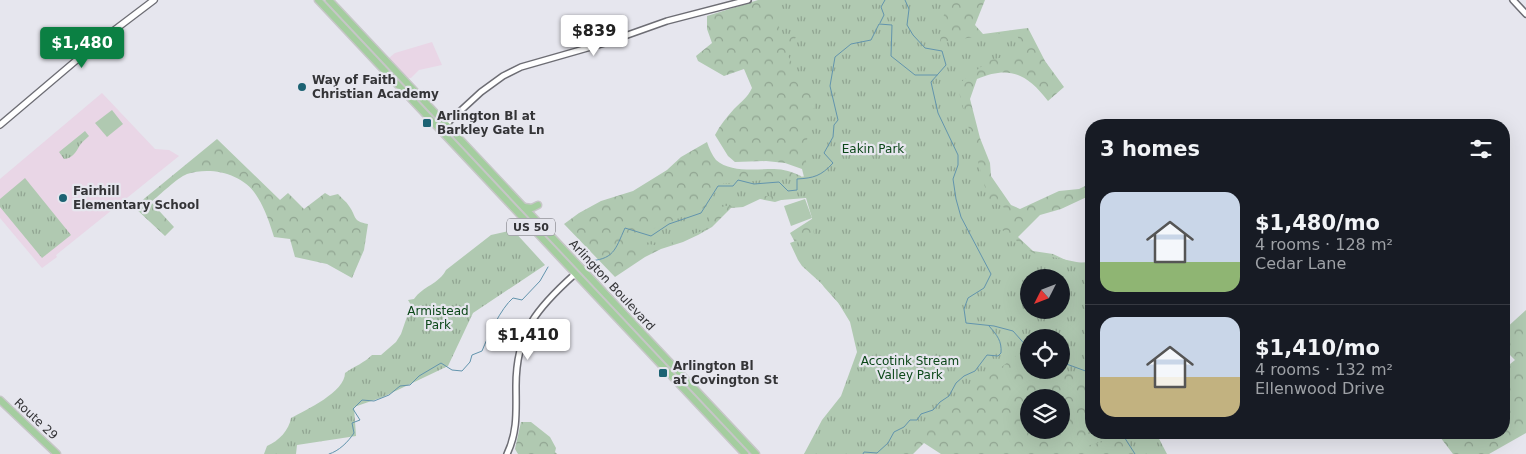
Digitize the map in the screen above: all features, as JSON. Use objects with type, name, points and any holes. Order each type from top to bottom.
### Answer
[{"type":"main road","points":[[0,125],[92,47],[154,0]]},
{"type":"main road","name":"Arlington Boulevard","points":[[318,0],[745,454]]},
{"type":"main road","name":"Arlington Boulevard","points":[[329,0],[756,454]]},
{"type":"main road","points":[[524,207],[538,205]]},
{"type":"main road","name":"Route 29","points":[[0,400],[57,454]]},
{"type":"street","points":[[440,130],[481,92],[503,76],[521,67],[605,43],[667,21],[748,0]]},
{"type":"street","points":[[1513,0],[1526,14]]},
{"type":"street","points":[[507,454],[516,427],[516,373],[523,340],[538,312],[575,274]]},
{"type":"shaded area","points":[[432,42],[442,65],[419,70],[411,78],[408,78],[389,58],[395,53]]},
{"type":"shaded area","name":"Fairhill Elementary School","points":[[102,93],[155,149],[169,150],[179,156],[42,268],[0,218],[0,179]]},
{"type":"green space","points":[[758,0],[903,0],[807,189],[802,169],[785,163],[766,161],[735,162],[728,156],[715,135],[724,121],[752,88],[744,69],[724,76],[698,61],[696,56],[712,43],[707,29],[707,16]]},
{"type":"green space","name":"Eakin Park","points":[[775,0],[946,0],[940,42],[1016,31],[1023,53],[990,60],[957,85],[988,198],[1008,210],[998,227],[1033,253],[1085,264],[1085,374],[1070,372],[1070,329],[1020,329],[1020,353],[889,454],[804,454],[822,420],[841,396],[857,352],[850,322],[833,294],[802,266],[790,243],[814,234],[812,218],[806,198],[781,200],[773,196],[762,196],[733,207],[726,206],[717,209],[709,216],[710,222],[706,229],[678,241],[659,246],[649,244],[638,252],[628,239],[706,207],[720,184],[809,176],[806,149],[815,103],[788,56],[797,34],[782,39],[774,5]]},
{"type":"green space","points":[[912,0],[985,0],[975,25],[983,34],[1028,28],[1045,61],[1064,87],[1048,101],[1025,78],[1008,73],[999,73],[977,79],[970,99],[980,138],[990,163],[991,176],[1011,205],[1020,209],[1059,191],[1079,189],[1085,186],[1085,198],[1061,209],[1040,215],[1018,237],[1033,251],[1053,254],[1072,263],[1085,262],[1085,352],[1070,343],[1070,329],[1035,329],[1031,319],[1070,319],[1070,269],[1020,269],[1020,289]]},
{"type":"green space","points":[[112,110],[123,124],[107,137],[95,123]]},
{"type":"green space","points":[[85,131],[89,136],[74,154],[64,159],[59,152]]},
{"type":"green space","points":[[217,139],[280,200],[288,193],[304,209],[325,193],[330,196],[338,194],[348,204],[357,220],[368,224],[364,250],[352,278],[327,264],[295,257],[290,239],[274,237],[263,207],[252,190],[245,183],[227,174],[207,171],[187,174],[151,202],[174,227],[165,236],[134,207]]},
{"type":"green space","points":[[707,142],[716,160],[722,164],[736,169],[778,169],[791,172],[801,176],[806,192],[775,202],[760,199],[743,207],[731,208],[712,227],[683,242],[661,249],[645,257],[615,277],[564,224],[601,201],[633,191],[667,170],[681,157]]},
{"type":"green space","points":[[25,178],[71,235],[42,258],[0,207],[0,199]]},
{"type":"green space","points":[[805,199],[812,218],[791,226],[784,206]]},
{"type":"green space","name":"Accotink Stream Valley Park","points":[[818,215],[1020,333],[1020,379],[1070,379],[1070,367],[1085,362],[1085,439],[1141,439],[1147,454],[941,454],[924,443],[913,454],[804,454],[811,449],[848,388],[861,350],[850,316],[824,287],[804,259],[790,233]]},
{"type":"green space","name":"Armistead Park","points":[[513,230],[545,265],[473,313],[448,366],[383,397],[354,407],[356,436],[297,445],[296,454],[264,454],[267,446],[276,441],[286,431],[291,418],[324,400],[339,387],[345,373],[372,355],[381,355],[396,342],[401,334],[411,305],[408,300],[414,299],[439,279],[446,270],[491,235]]},
{"type":"green space","points":[[1526,310],[1526,433],[1489,454],[1453,454],[1442,439],[1510,439],[1510,364],[1515,360],[1510,355],[1510,325]]},
{"type":"green space","points":[[521,422],[531,422],[550,437],[557,454],[518,454],[515,449]]},
{"type":"green space","points":[[1087,439],[1115,439],[1086,446]]},
{"type":"green space","points":[[1125,439],[1159,439],[1167,454],[1136,454]]},
{"type":"waterway","points":[[880,23],[884,15],[881,7],[885,0]]},
{"type":"waterway","points":[[905,0],[909,9],[907,25],[913,35],[925,48],[942,51],[946,65],[931,82],[938,113],[958,155],[958,165],[953,179],[956,199],[961,217],[991,274],[984,288],[968,298],[964,309],[966,323],[994,326],[1013,331],[1020,339]]},
{"type":"waterway","points":[[587,261],[603,259],[608,256],[616,248],[625,228],[651,236],[669,224],[701,213],[718,186],[733,186],[738,180],[754,184],[779,182],[788,191],[797,190],[797,179],[813,177],[825,171],[833,163],[824,153],[833,137],[834,125],[838,120],[830,86],[835,57],[851,44],[871,40],[879,24],[892,25],[891,56],[915,75],[937,75]]},
{"type":"waterway","points":[[329,454],[343,446],[354,433],[352,423],[360,420],[353,409],[362,400],[374,401],[389,395],[400,386],[410,385],[419,376],[441,363],[452,370],[462,371],[470,362],[472,355],[482,351],[495,323],[508,303],[513,298],[522,300],[540,281],[548,267]]},
{"type":"waterway","points":[[863,454],[864,452],[877,453],[888,443],[894,432],[904,427],[910,420],[917,420],[921,414],[933,410],[949,396],[956,383],[964,376],[975,371],[987,355],[998,356],[1001,353],[1001,345],[998,338],[989,326]]},
{"type":"waterway","points":[[1070,365],[1085,371]]},
{"type":"waterway","points":[[1125,439],[1135,454]]},
{"type":"place","name":"Way of Faith Christian Academy","points":[[302,87]]},
{"type":"place","name":"Arlington Bl at Barkley Gate Ln","points":[[427,123]]},
{"type":"place","name":"Fairhill Elementary School","points":[[63,198]]},
{"type":"place","name":"Arlington Bl at Covington St","points":[[663,373]]}]
